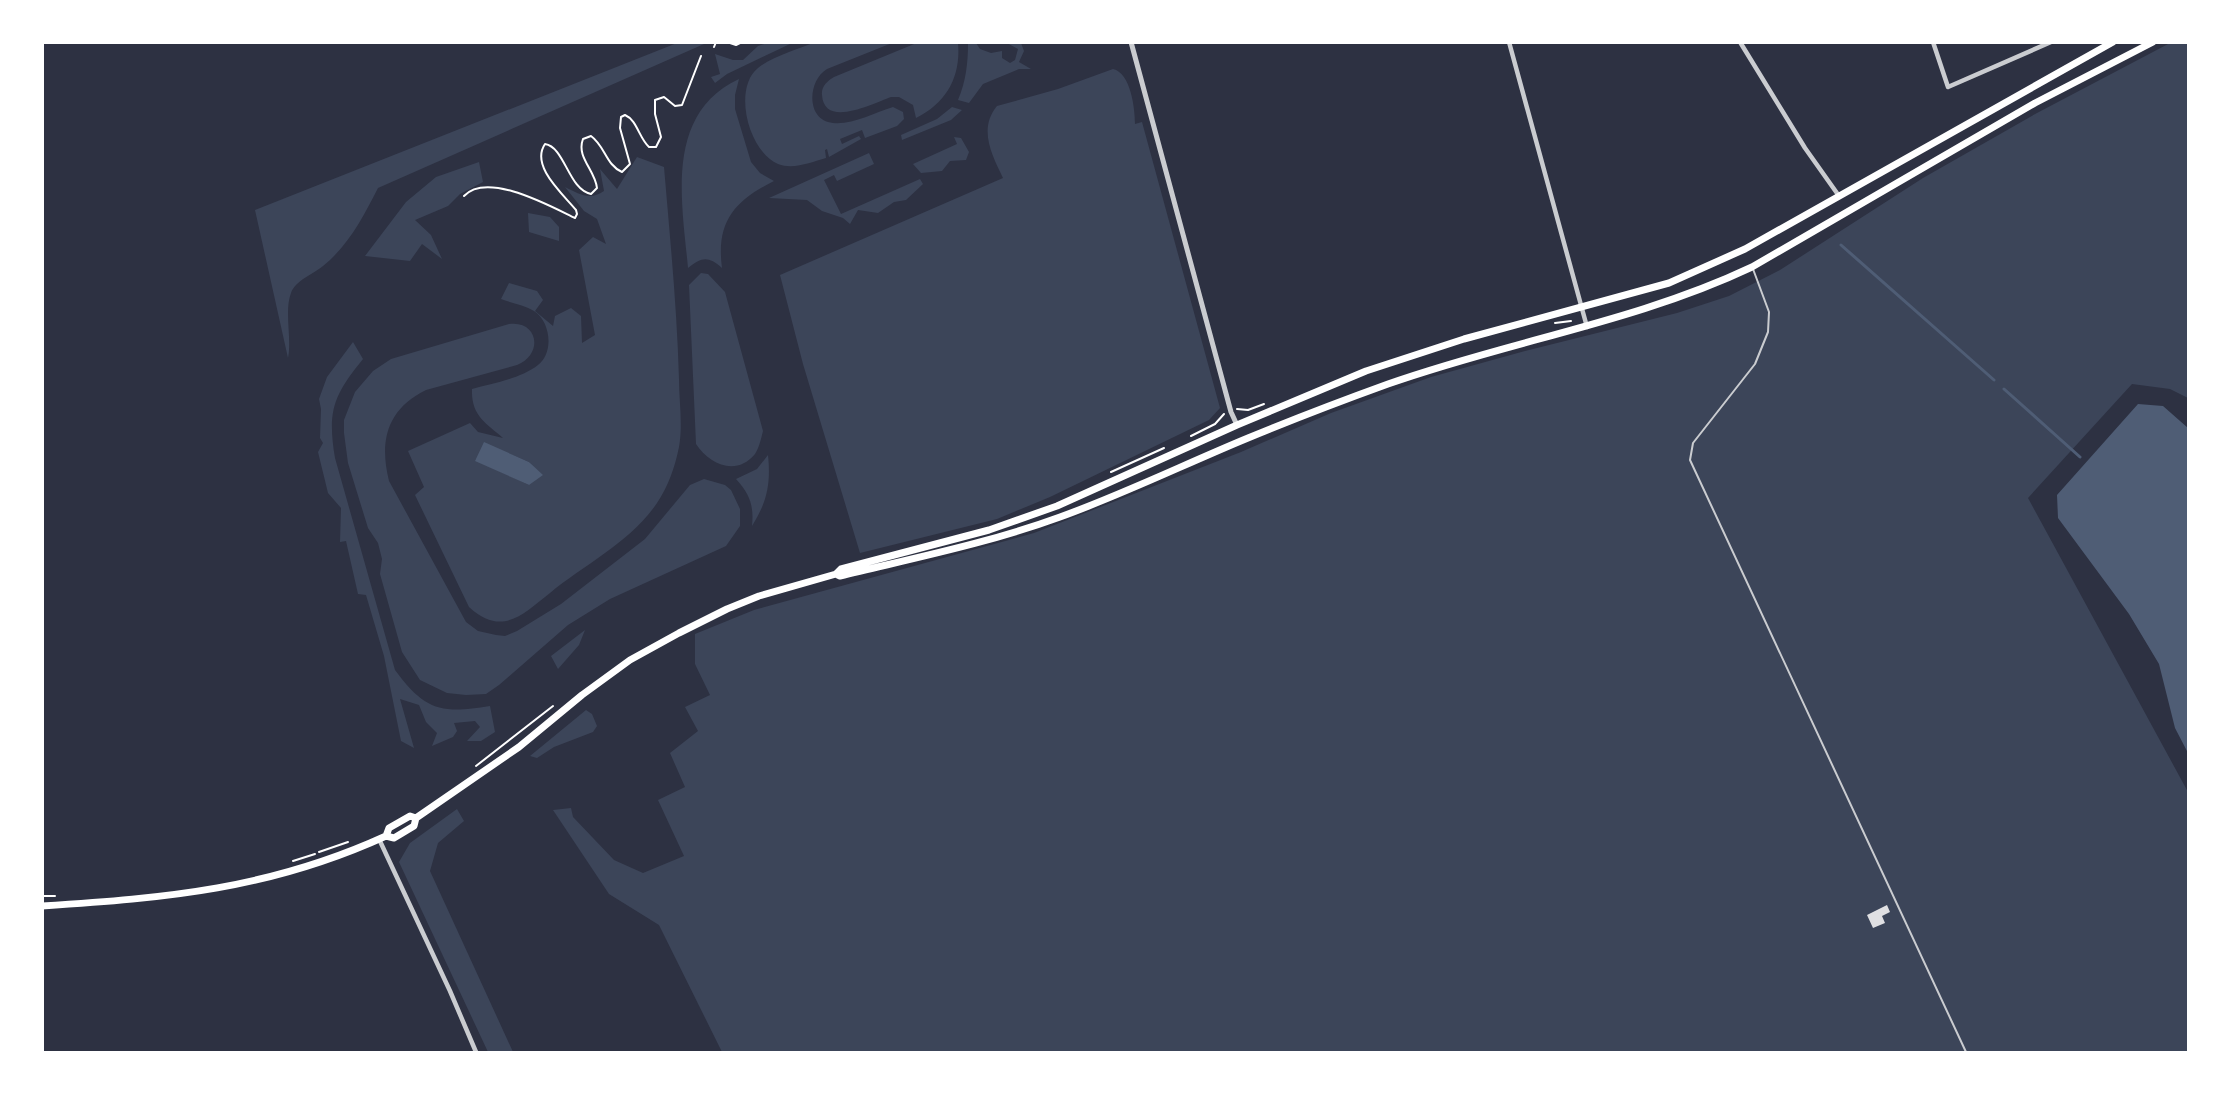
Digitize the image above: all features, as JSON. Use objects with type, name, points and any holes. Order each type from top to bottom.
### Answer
[{"type":"main road","points":[[42,906],[133,900],[232,887],[282,875],[382,837],[395,837],[414,826],[416,818],[519,747],[582,696],[638,656],[678,632],[727,609],[759,596],[836,574],[841,569],[989,530],[1057,506],[1237,425],[1366,371],[1464,339],[1582,308],[1669,283],[1699,272],[1737,253],[2112,42]]},
{"type":"main road","points":[[836,574],[840,577],[992,539],[1060,517],[1249,437],[1387,385],[1448,364],[1587,327],[1682,297],[1752,266],[2035,103],[2152,42]]},
{"type":"main road","points":[[382,837],[389,828],[410,816],[416,818]]},
{"type":"street","points":[[1131,42],[1230,412],[1237,425]]},
{"type":"street","points":[[1509,42],[1587,327]]},
{"type":"street","points":[[1740,42],[1799,139],[1838,196]]},
{"type":"street","points":[[1933,42],[1948,87],[2051,42]]},
{"type":"street","points":[[382,837],[476,1052]]},
{"type":"lane","points":[[1752,266],[1768,312],[1768,332],[1755,364],[1693,443],[1690,460],[1966,1052]]},
{"type":"path","points":[[714,46],[716,42]]},
{"type":"path","points":[[727,42],[736,45],[742,42]]},
{"type":"path","points":[[464,196],[472,189],[481,187],[503,190],[525,195],[575,218],[576,210],[554,184],[541,161],[540,155],[545,144],[554,148],[581,189],[591,194],[597,188],[582,152],[583,139],[591,136],[596,140],[614,168],[622,172],[627,169],[630,164],[620,128],[621,117],[625,115],[632,119],[645,143],[649,147],[656,147],[661,137],[654,114],[655,100],[664,97],[675,106],[682,105],[701,56]]},
{"type":"path","points":[[1554,320],[1556,325],[1570,320],[1571,326]]},
{"type":"path","points":[[1237,408],[1248,410],[1253,408]]},
{"type":"path","points":[[1190,436],[1215,424],[1223,415]]},
{"type":"path","points":[[1106,474],[1166,447]]},
{"type":"path","points":[[473,768],[554,706]]},
{"type":"path","points":[[292,861],[350,841]]},
{"type":"shaded area","points":[[770,42],[792,43],[727,74],[715,83],[711,77],[720,74],[715,54],[733,60],[743,60],[758,46]]},
{"type":"shaded area","points":[[815,42],[892,43],[827,69],[820,75],[813,91],[812,100],[818,115],[824,121],[833,123],[848,122],[893,107],[903,112],[904,119],[897,126],[865,138],[862,130],[840,139],[842,144],[859,136],[861,139],[829,157],[827,149],[825,150],[826,158],[796,166],[784,166],[768,157],[759,147],[752,134],[747,119],[746,90],[750,78],[758,68],[778,57]]},
{"type":"shaded area","points":[[919,42],[958,43],[957,67],[950,87],[936,105],[927,112],[916,118],[913,105],[899,97],[891,97],[851,111],[840,112],[831,110],[825,105],[822,89],[831,79]]},
{"type":"shaded area","points":[[677,43],[704,44],[378,188],[348,240],[332,258],[300,281],[293,289],[288,308],[288,358],[255,210]]},
{"type":"shaded area","points":[[968,43],[976,43],[980,49],[991,53],[1002,51],[1002,58],[1010,63],[1015,60],[1018,49],[1007,43],[1021,43],[1024,51],[1019,62],[1031,69],[1019,69],[983,84],[969,103],[958,100],[966,72]]},
{"type":"shaded area","points":[[2170,43],[2188,43],[2188,398],[2170,389],[2132,384],[2028,498],[2188,792],[2188,1052],[722,1052],[659,925],[609,894],[553,810],[571,808],[573,817],[614,860],[643,873],[684,856],[658,800],[685,787],[670,753],[698,731],[685,707],[710,695],[695,664],[695,634],[754,610],[1034,533],[1241,452],[1331,413],[1431,377],[1677,313],[1729,296],[1780,270],[1923,178],[2037,113]]},
{"type":"shaded area","points":[[1113,69],[1124,77],[1128,84],[1133,101],[1135,124],[1142,122],[1220,408],[1209,420],[1050,497],[997,519],[860,553],[803,364],[780,275],[1003,178],[991,151],[988,133],[991,115],[997,106],[1058,89]]},
{"type":"shaded area","points":[[739,79],[735,95],[735,109],[751,162],[760,173],[774,181],[748,197],[738,205],[731,215],[725,226],[722,238],[722,268],[713,261],[705,259],[688,268],[682,188],[683,162],[688,137],[699,114],[715,94]]},
{"type":"shaded area","points":[[952,107],[962,110],[951,120],[902,140],[901,135],[937,119]]},
{"type":"shaded area","points":[[954,137],[961,138],[969,152],[966,160],[950,161],[942,171],[921,173],[913,164],[957,144]]},
{"type":"shaded area","points":[[869,153],[874,164],[837,181],[834,175],[824,180],[841,214],[920,179],[923,184],[906,200],[894,202],[878,213],[858,210],[850,224],[843,218],[822,211],[807,200],[769,198]]},
{"type":"shaded area","points":[[637,157],[664,167],[675,299],[681,430],[675,462],[668,484],[657,503],[646,517],[621,541],[521,615],[502,622],[492,621],[469,607],[415,495],[424,487],[408,451],[470,423],[478,432],[503,438],[485,423],[477,412],[472,398],[472,389],[506,380],[531,370],[543,360],[548,346],[547,330],[540,316],[526,307],[501,299],[509,283],[537,291],[543,300],[535,311],[553,326],[555,316],[571,308],[581,316],[582,343],[595,335],[579,250],[593,237],[606,244],[597,219],[584,211],[565,187],[584,195],[594,196],[599,194],[604,191],[600,169],[617,189]],"holes":[[[508,453],[529,462],[535,469],[529,485],[475,460]]]},
{"type":"shaded area","points":[[479,162],[483,182],[460,194],[448,206],[415,220],[431,235],[442,259],[422,244],[410,261],[365,256],[406,202],[436,177]]},
{"type":"shaded area","points":[[528,213],[550,217],[559,227],[559,241],[529,232]]},
{"type":"shaded area","points":[[701,273],[708,274],[725,292],[763,431],[755,454],[748,461],[740,465],[731,466],[715,462],[701,451],[696,444],[689,285]]},
{"type":"shaded area","points":[[509,324],[519,324],[531,332],[534,346],[526,360],[517,365],[426,390],[402,407],[389,428],[386,440],[385,453],[389,481],[466,622],[478,631],[496,635],[505,636],[517,631],[561,604],[645,539],[690,485],[704,479],[725,485],[731,490],[740,509],[740,526],[726,546],[610,599],[568,625],[486,694],[466,695],[447,693],[420,680],[402,652],[380,574],[382,559],[378,543],[368,528],[348,463],[344,420],[355,392],[373,371],[391,359]]},
{"type":"shaded area","points":[[353,342],[363,359],[345,383],[335,404],[332,427],[335,458],[395,670],[416,694],[426,702],[436,706],[459,710],[490,706],[495,732],[481,741],[467,741],[480,727],[475,721],[454,723],[457,731],[453,737],[432,746],[437,733],[426,722],[419,705],[400,699],[414,748],[401,741],[384,656],[366,595],[358,594],[346,541],[340,542],[341,508],[328,493],[318,452],[323,443],[320,438],[321,409],[319,399],[327,377]]},
{"type":"shaded area","points":[[2138,404],[2163,406],[2188,428],[2188,753],[2175,728],[2159,664],[2129,614],[2058,518],[2057,495]]},
{"type":"shaded area","points":[[484,442],[529,462],[543,475],[529,485],[475,461]]},
{"type":"shaded area","points":[[768,455],[769,475],[767,492],[752,526],[752,506],[748,495],[736,479],[757,469]]},
{"type":"shaded area","points":[[585,630],[579,645],[558,669],[551,656]]},
{"type":"shaded area","points":[[586,710],[592,714],[597,726],[593,732],[554,747],[537,758],[530,756]]},
{"type":"shaded area","points":[[457,809],[464,821],[438,843],[430,871],[513,1052],[488,1052],[399,862],[410,843]]},
{"type":"building","points":[[1887,905],[1890,912],[1882,916],[1885,923],[1873,928],[1867,915]]},
{"type":"waterway","points":[[1841,245],[1994,380]]},
{"type":"waterway","points":[[2004,389],[2080,457]]}]
